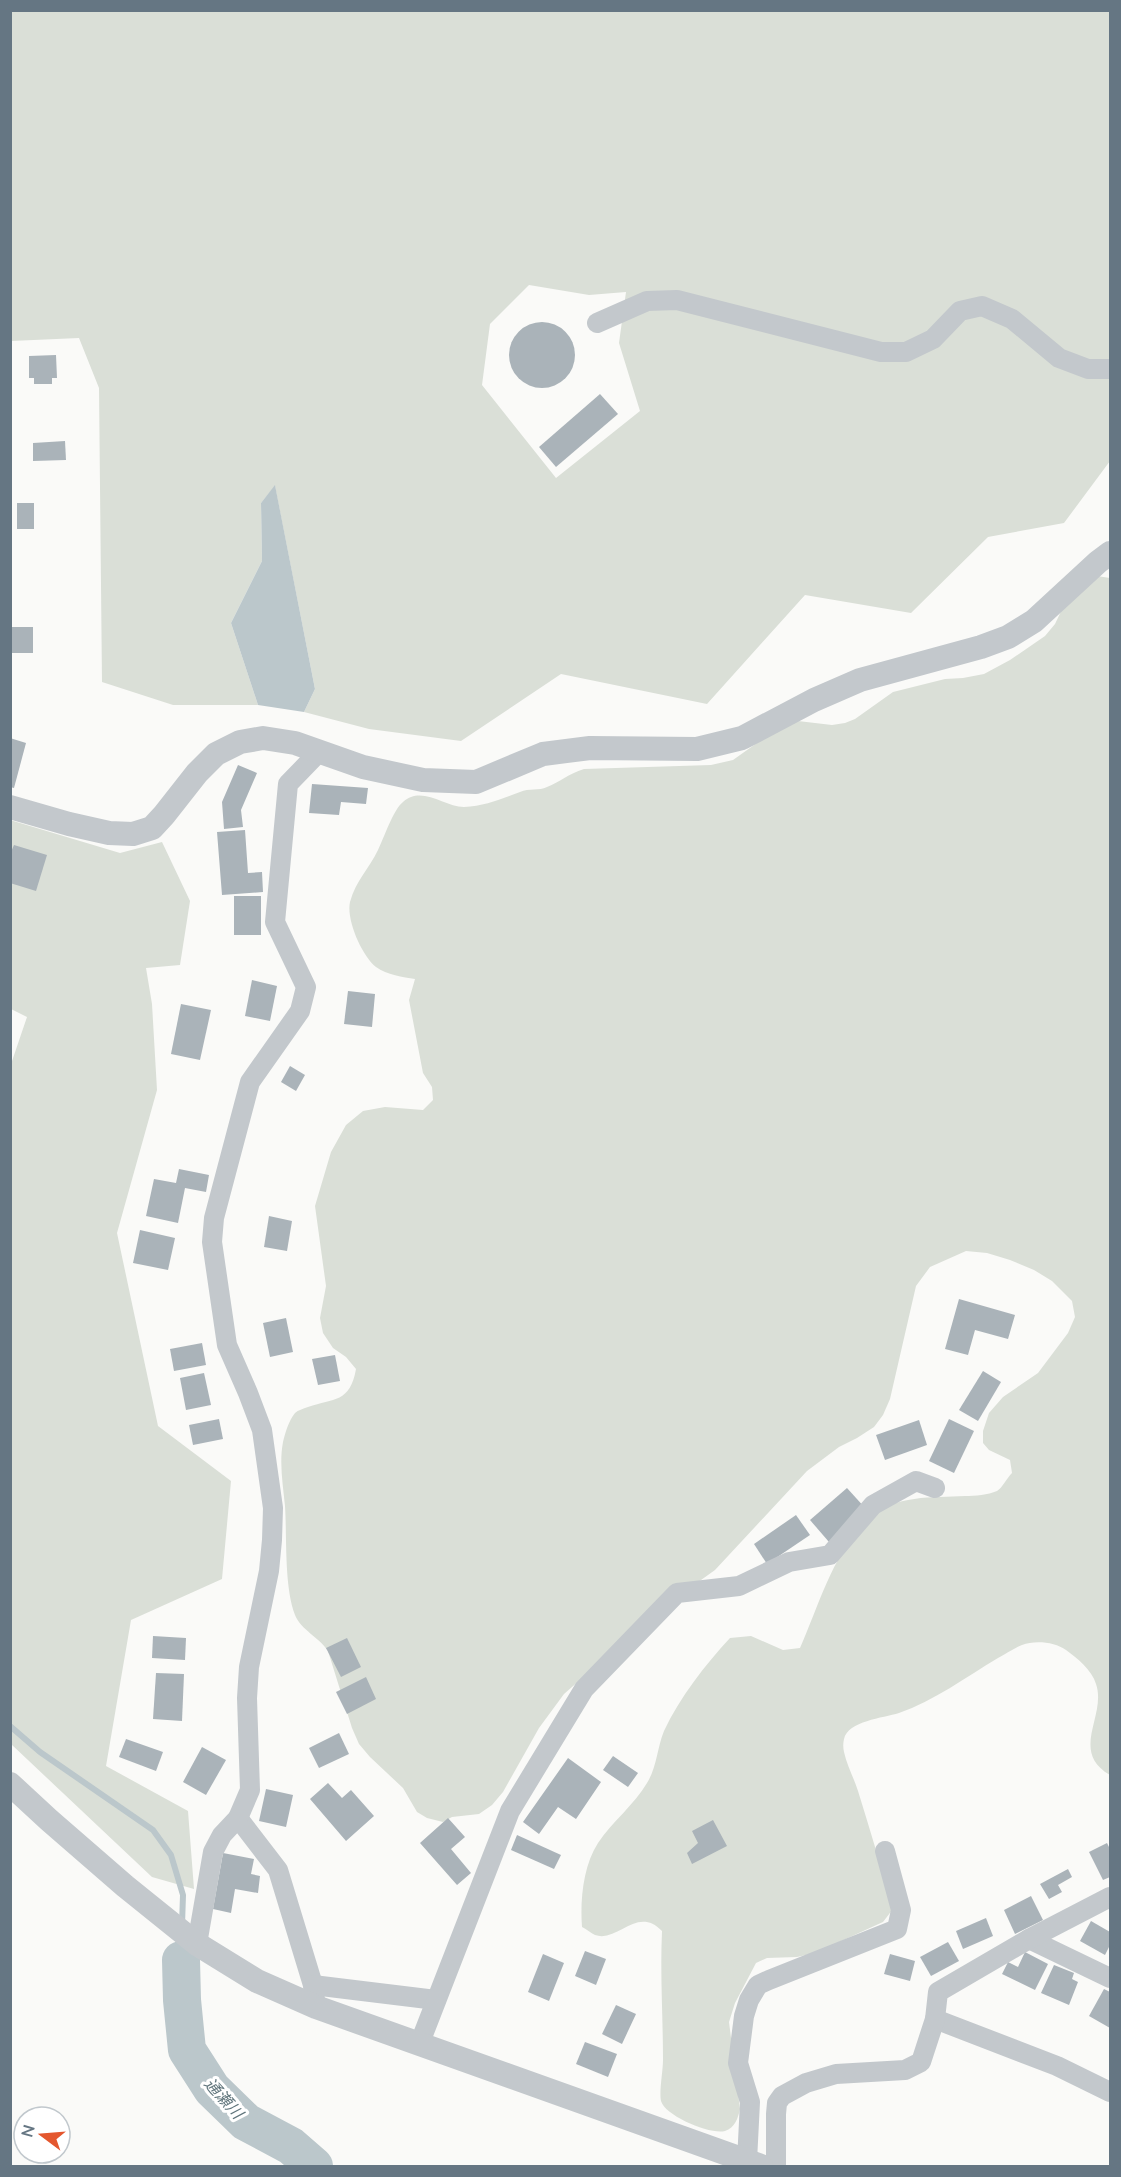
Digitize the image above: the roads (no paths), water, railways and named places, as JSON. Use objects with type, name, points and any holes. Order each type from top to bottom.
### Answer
[{"type":"street","points":[[597,323],[647,301],[677,300],[881,352],[906,352],[933,339],[960,311],[982,306],[1012,319],[1059,358],[1088,369],[1110,369]]},
{"type":"street","points":[[10,807],[109,833],[133,834],[152,828],[197,773],[216,754],[240,742],[263,738],[295,743],[363,767],[423,780],[476,782],[543,754],[590,748],[697,749],[742,738],[814,700],[860,680],[981,647],[1008,637],[1034,621],[1110,553]]},
{"type":"street","points":[[197,1944],[213,1852],[222,1835],[238,1818],[249,1790],[247,1698],[249,1667],[269,1571],[273,1508],[262,1430],[227,1345],[212,1242],[214,1218],[250,1082],[300,1011],[306,987],[275,922],[288,784],[319,752]]},
{"type":"street","points":[[419,2045],[510,1811],[584,1689],[677,1593],[739,1586],[789,1562],[830,1555],[873,1505],[916,1481],[935,1488]]},
{"type":"street","points":[[10,1784],[165,1919],[197,1944],[257,1981],[315,1996],[419,2045],[754,2164],[750,2102],[738,2063],[744,2016],[749,2000],[758,1985],[897,1929],[901,1910],[885,1851]]},
{"type":"street","points":[[238,1818],[278,1870],[315,1996]]},
{"type":"street","points":[[776,2166],[776,2114],[777,2103],[782,2096],[806,2084],[836,2074],[904,2070],[921,2062],[935,2019],[938,1992],[1029,1939],[1110,1896]]},
{"type":"street","points":[[1029,1939],[1110,1978]]},
{"type":"street","points":[[315,1996],[436,2000]]},
{"type":"street","points":[[935,2019],[1057,2066],[1110,2092]]},
{"type":"waterway","points":[[10,1726],[40,1752],[153,1830],[171,1855],[183,1895],[182,1925]]},
{"type":"waterway","points":[[181,1960],[182,1941]]},
{"type":"waterway","name":"通瀬川","points":[[181,1960],[187,2050],[212,2089],[246,2122],[291,2146],[314,2166]]}]
